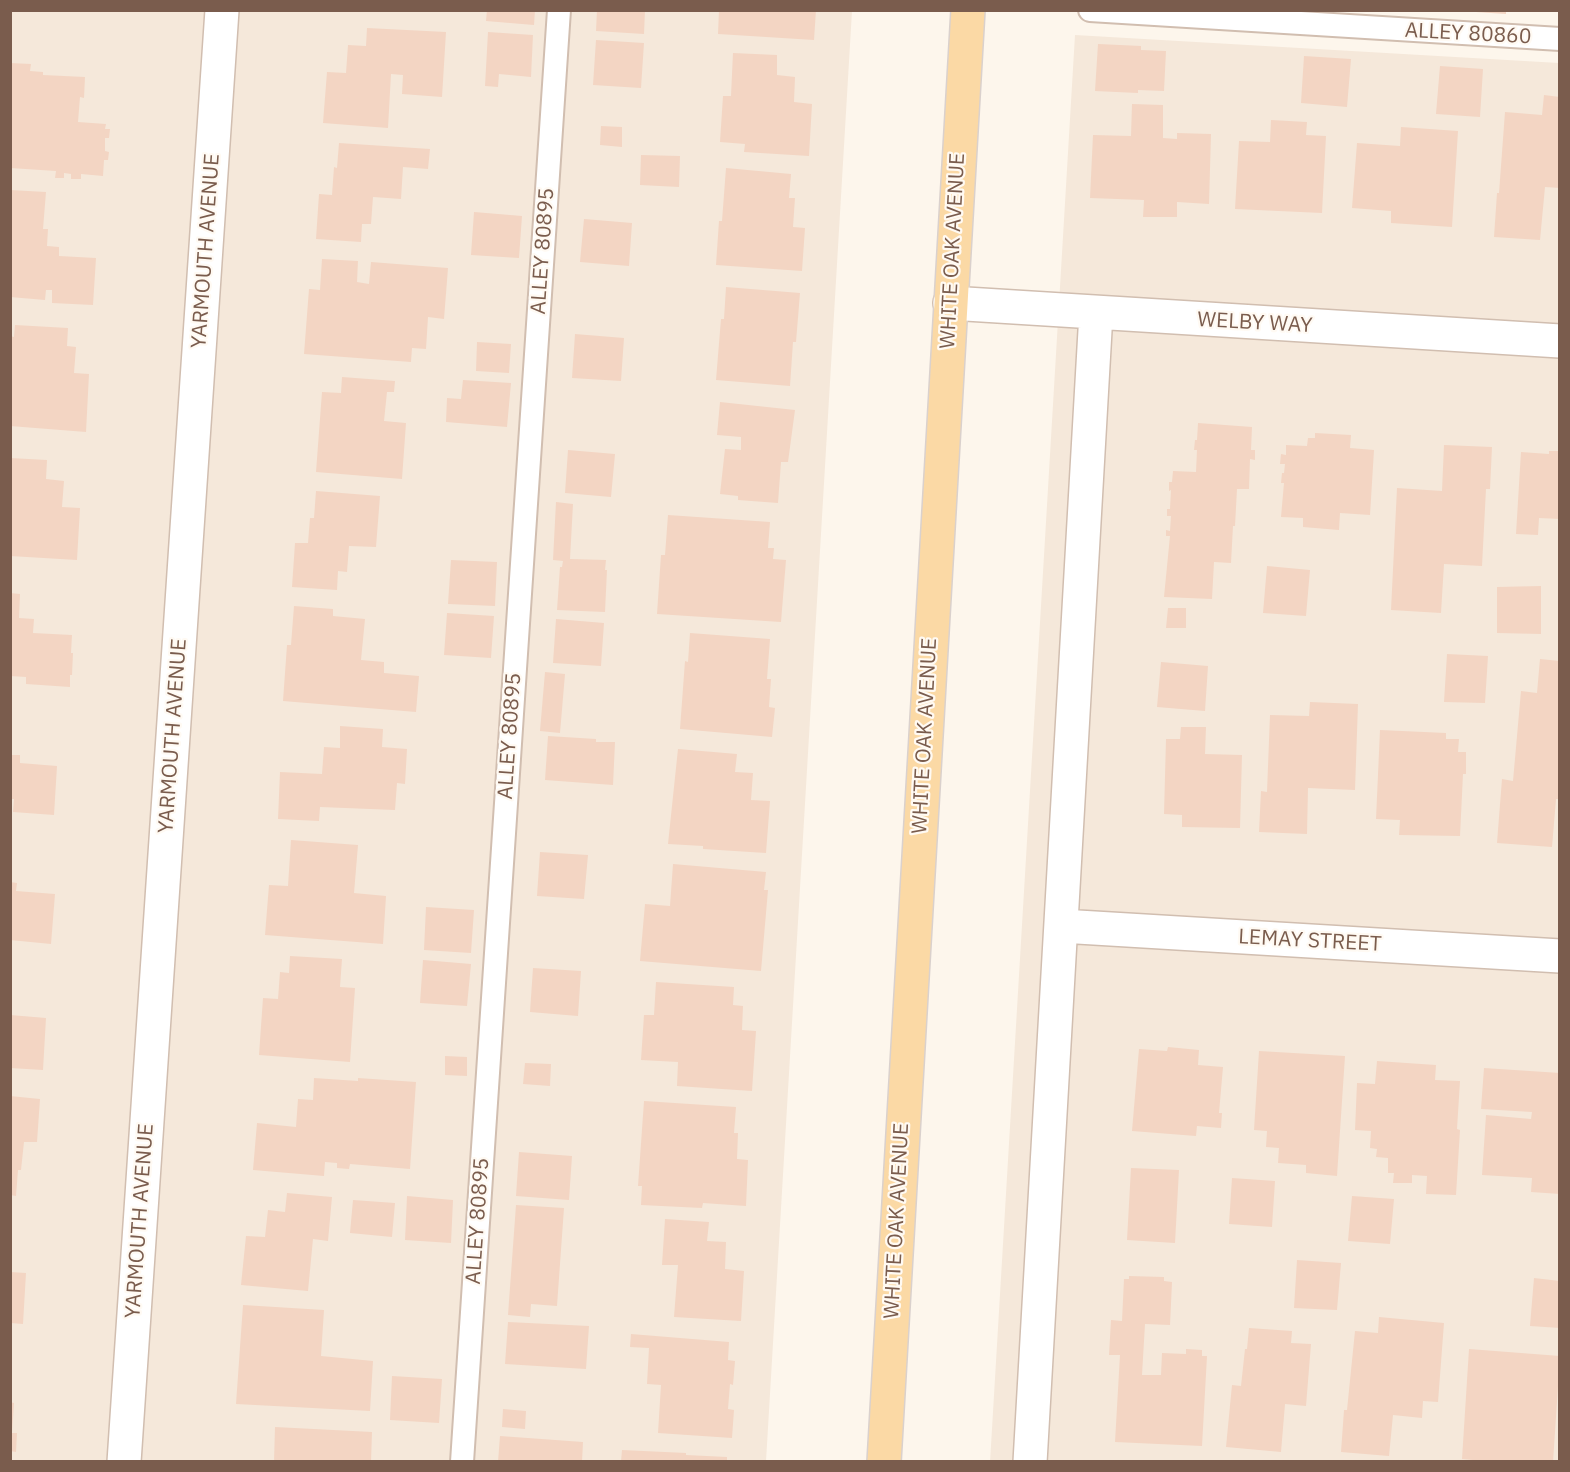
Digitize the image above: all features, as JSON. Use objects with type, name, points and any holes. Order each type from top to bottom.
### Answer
[{"type":"main road","name":"WHITE OAK AVENUE","points":[[884,1461],[968,10]]},
{"type":"street","name":"YARMOUTH AVENUE","points":[[124,1461],[222,10]]},
{"type":"street","name":"WELBY WAY","points":[[950,303],[1560,341]]},
{"type":"street","points":[[1030,1461],[1096,313]]},
{"type":"street","name":"LEMAY STREET","points":[[1061,926],[1560,956]]},
{"type":"lane","name":"ALLEY 80895","points":[[462,1461],[559,10]]},
{"type":"lane","name":"ALLEY 80860","points":[[1090,10],[1560,39]]},
{"type":"shaded area","points":[[10,11],[852,11],[766,1461],[11,1461]]},
{"type":"shaded area","points":[[1075,35],[1559,63],[1559,1461],[990,1462]]},
{"type":"building","points":[[487,10],[535,10],[534,25],[486,21]]},
{"type":"building","points":[[597,10],[645,10],[644,34],[596,31]]},
{"type":"building","points":[[719,10],[816,10],[814,40],[718,34]]},
{"type":"building","points":[[1476,10],[1506,10],[1506,14],[1476,12]]},
{"type":"building","points":[[367,28],[446,32],[442,97],[402,94],[403,75],[391,74],[388,128],[323,123],[327,72],[346,73],[348,45],[366,46]]},
{"type":"building","points":[[488,32],[533,35],[531,77],[499,74],[498,87],[485,86]]},
{"type":"building","points":[[596,40],[644,43],[641,88],[593,85]]},
{"type":"building","points":[[1098,44],[1141,46],[1141,50],[1166,51],[1164,91],[1138,90],[1138,93],[1095,91]]},
{"type":"building","points":[[733,53],[777,55],[777,75],[795,77],[794,102],[812,104],[809,156],[744,152],[745,144],[720,142],[723,96],[731,96]]},
{"type":"building","points":[[1304,56],[1351,59],[1347,107],[1301,103]]},
{"type":"building","points":[[10,63],[31,64],[30,71],[43,72],[43,75],[85,77],[84,98],[80,97],[78,122],[106,124],[105,129],[110,129],[109,138],[105,138],[105,151],[109,152],[108,160],[104,160],[103,176],[81,174],[81,179],[71,179],[71,174],[64,173],[64,178],[55,178],[56,171],[10,168]]},
{"type":"building","points":[[1440,66],[1483,69],[1480,117],[1436,114]]},
{"type":"building","points":[[1544,95],[1560,97],[1560,188],[1545,187],[1540,240],[1494,237],[1505,112],[1542,115]]},
{"type":"building","points":[[1132,104],[1163,105],[1163,138],[1177,139],[1177,133],[1211,134],[1209,204],[1177,202],[1177,217],[1143,217],[1144,200],[1090,198],[1093,135],[1131,136]]},
{"type":"building","points":[[1271,120],[1307,122],[1306,135],[1326,136],[1322,213],[1235,209],[1239,141],[1270,142]]},
{"type":"building","points":[[601,126],[622,127],[622,147],[600,145]]},
{"type":"building","points":[[1401,127],[1458,131],[1452,227],[1391,223],[1391,211],[1352,208],[1357,143],[1400,146]]},
{"type":"building","points":[[339,143],[430,149],[428,169],[403,167],[401,199],[373,197],[371,224],[362,224],[361,242],[316,239],[319,194],[332,195]]},
{"type":"building","points":[[641,155],[680,156],[679,187],[640,185]]},
{"type":"building","points":[[726,168],[791,174],[789,198],[795,198],[793,227],[805,228],[802,271],[716,265]]},
{"type":"building","points":[[10,190],[46,192],[43,229],[48,229],[47,246],[59,247],[59,256],[96,258],[93,305],[52,303],[52,290],[46,290],[45,300],[10,297]]},
{"type":"building","points":[[474,212],[522,216],[519,258],[471,255]]},
{"type":"building","points":[[584,219],[632,223],[629,266],[580,262]]},
{"type":"building","points":[[322,259],[358,261],[357,282],[369,284],[371,262],[448,268],[444,319],[428,317],[426,349],[412,348],[411,362],[304,354],[309,289],[320,290]]},
{"type":"building","points":[[726,287],[800,293],[790,386],[716,380]]},
{"type":"building","points":[[15,325],[68,328],[67,346],[76,347],[74,373],[89,374],[86,432],[10,426],[10,336],[14,337]]},
{"type":"building","points":[[575,334],[624,338],[621,381],[572,378]]},
{"type":"building","points":[[477,342],[511,344],[509,373],[476,371]]},
{"type":"building","points":[[342,377],[395,381],[394,392],[387,392],[384,421],[406,423],[402,479],[316,472],[322,392],[341,393]]},
{"type":"building","points":[[463,380],[511,383],[507,427],[446,422],[447,398],[461,399]]},
{"type":"building","points":[[720,402],[795,410],[788,462],[781,462],[778,503],[738,500],[738,496],[720,494],[725,449],[741,450],[741,437],[717,435]]},
{"type":"building","points":[[1198,423],[1252,427],[1251,450],[1255,450],[1255,460],[1250,459],[1249,489],[1237,489],[1231,563],[1214,562],[1212,599],[1164,597],[1170,536],[1166,536],[1166,530],[1170,531],[1171,516],[1167,516],[1167,509],[1170,509],[1169,482],[1172,482],[1173,471],[1196,472],[1197,450],[1194,450]]},
{"type":"building","points":[[1315,433],[1351,435],[1350,448],[1374,450],[1370,515],[1340,513],[1339,530],[1303,527],[1303,518],[1281,517],[1284,483],[1281,483],[1285,464],[1280,464],[1281,454],[1286,455],[1286,445],[1307,446],[1308,438],[1315,438]]},
{"type":"building","points":[[1444,445],[1492,447],[1490,489],[1486,489],[1482,566],[1444,564],[1441,613],[1391,610],[1397,488],[1442,491]]},
{"type":"building","points":[[568,450],[615,454],[611,497],[565,493]]},
{"type":"building","points":[[1549,451],[1560,451],[1560,519],[1539,518],[1538,535],[1516,534],[1521,452],[1549,454]]},
{"type":"building","points":[[10,458],[47,460],[46,479],[64,481],[62,507],[80,508],[77,560],[10,556]]},
{"type":"building","points":[[316,491],[380,496],[376,547],[349,546],[347,572],[338,571],[337,590],[292,587],[295,543],[308,543],[310,518],[314,518]]},
{"type":"building","points":[[556,502],[573,504],[570,559],[606,560],[605,612],[557,610],[560,567],[563,561],[553,560]]},
{"type":"building","points":[[668,515],[770,522],[768,548],[774,548],[773,559],[786,560],[781,622],[657,614],[661,555],[665,555]]},
{"type":"building","points":[[451,560],[497,562],[495,606],[448,604]]},
{"type":"building","points":[[1267,566],[1310,570],[1306,616],[1263,613]]},
{"type":"building","points":[[1541,586],[1541,634],[1497,633],[1497,587]]},
{"type":"building","points":[[10,593],[20,594],[19,618],[34,619],[33,633],[72,635],[70,687],[26,684],[26,677],[10,676]]},
{"type":"building","points":[[294,606],[333,609],[333,616],[365,619],[361,660],[384,662],[384,673],[419,676],[416,712],[283,701],[287,645],[291,645]]},
{"type":"building","points":[[1168,608],[1186,608],[1186,628],[1166,628]]},
{"type":"building","points":[[447,613],[494,616],[491,658],[444,655]]},
{"type":"building","points":[[556,619],[604,623],[601,666],[553,663]]},
{"type":"building","points":[[690,633],[770,639],[767,679],[771,679],[769,707],[775,708],[772,737],[680,729],[685,661],[688,662]]},
{"type":"building","points":[[1447,654],[1488,656],[1485,703],[1444,702]]},
{"type":"building","points":[[1540,659],[1560,661],[1560,799],[1556,799],[1552,847],[1497,843],[1502,779],[1513,781],[1521,691],[1537,693]]},
{"type":"building","points":[[1161,662],[1208,666],[1205,711],[1157,707]]},
{"type":"building","points":[[545,672],[565,674],[560,733],[540,731]]},
{"type":"building","points":[[1310,702],[1358,704],[1355,790],[1308,788],[1307,834],[1259,832],[1261,791],[1267,792],[1270,715],[1309,716]]},
{"type":"building","points":[[340,726],[383,729],[382,747],[407,749],[405,784],[397,783],[395,810],[320,807],[319,821],[278,819],[280,772],[322,774],[324,747],[340,748]]},
{"type":"building","points":[[1181,727],[1206,727],[1205,754],[1242,755],[1240,828],[1182,827],[1182,815],[1164,814],[1166,739],[1180,739]]},
{"type":"building","points":[[1380,730],[1446,733],[1446,739],[1459,739],[1458,752],[1466,752],[1460,836],[1399,835],[1400,820],[1376,819]]},
{"type":"building","points":[[548,736],[615,742],[613,785],[545,780]]},
{"type":"building","points":[[678,749],[737,754],[735,772],[753,773],[751,800],[770,801],[766,853],[668,844]]},
{"type":"building","points":[[10,755],[20,755],[20,763],[57,766],[54,815],[13,812],[14,799],[10,799]]},
{"type":"building","points":[[291,840],[358,845],[354,893],[386,896],[383,944],[265,935],[269,885],[288,886]]},
{"type":"building","points":[[540,852],[588,855],[584,899],[537,896]]},
{"type":"building","points":[[673,864],[766,872],[764,890],[768,890],[761,971],[640,961],[645,904],[670,906]]},
{"type":"building","points":[[10,882],[17,883],[16,891],[55,894],[51,944],[10,940]]},
{"type":"building","points":[[426,907],[474,910],[471,953],[424,950]]},
{"type":"building","points":[[290,956],[342,959],[340,987],[355,988],[350,1062],[259,1055],[263,998],[278,999],[280,972],[289,973]]},
{"type":"building","points":[[423,960],[471,964],[467,1006],[420,1003]]},
{"type":"building","points":[[533,968],[581,971],[578,1016],[530,1012]]},
{"type":"building","points":[[656,982],[734,987],[733,1005],[743,1006],[742,1030],[756,1031],[752,1091],[677,1086],[678,1062],[641,1060],[644,1015],[654,1015]]},
{"type":"building","points":[[10,1015],[46,1018],[43,1070],[10,1068]]},
{"type":"building","points":[[1168,1047],[1199,1050],[1198,1065],[1223,1067],[1219,1113],[1222,1113],[1221,1128],[1197,1126],[1196,1136],[1132,1131],[1139,1049],[1167,1051]]},
{"type":"building","points":[[1259,1051],[1345,1056],[1337,1176],[1306,1173],[1306,1165],[1278,1163],[1279,1148],[1266,1147],[1267,1131],[1254,1130]]},
{"type":"building","points":[[445,1056],[467,1057],[467,1076],[445,1075]]},
{"type":"building","points":[[1377,1061],[1436,1065],[1435,1080],[1460,1081],[1456,1195],[1426,1194],[1427,1176],[1412,1175],[1412,1183],[1393,1183],[1394,1173],[1388,1173],[1388,1158],[1376,1157],[1377,1149],[1370,1148],[1371,1131],[1355,1130],[1357,1083],[1375,1084]]},
{"type":"building","points":[[525,1063],[551,1064],[550,1086],[523,1084]]},
{"type":"building","points":[[1484,1068],[1560,1073],[1560,1194],[1531,1192],[1532,1178],[1482,1175],[1486,1115],[1531,1119],[1532,1112],[1481,1109]]},
{"type":"building","points":[[314,1078],[416,1082],[410,1169],[350,1164],[349,1169],[337,1168],[337,1163],[325,1162],[324,1176],[253,1170],[257,1123],[296,1127],[298,1099],[313,1100]]},
{"type":"building","points":[[10,1096],[40,1099],[37,1142],[24,1142],[21,1170],[18,1170],[16,1196],[10,1195]]},
{"type":"building","points":[[644,1101],[736,1107],[734,1133],[738,1133],[737,1159],[748,1160],[746,1206],[703,1203],[702,1208],[641,1205],[642,1186],[638,1186]]},
{"type":"building","points":[[519,1152],[572,1156],[569,1200],[516,1196]]},
{"type":"building","points":[[1131,1168],[1179,1170],[1175,1243],[1127,1240]]},
{"type":"building","points":[[1232,1178],[1275,1181],[1272,1227],[1229,1224]]},
{"type":"building","points":[[287,1193],[332,1197],[328,1241],[313,1239],[308,1291],[241,1285],[246,1236],[265,1237],[268,1210],[285,1212]]},
{"type":"building","points":[[407,1196],[453,1200],[451,1243],[405,1240]]},
{"type":"building","points":[[1352,1196],[1394,1199],[1390,1244],[1348,1241]]},
{"type":"building","points":[[353,1200],[395,1203],[392,1237],[350,1233]]},
{"type":"building","points":[[516,1205],[564,1208],[557,1306],[531,1304],[530,1317],[508,1315]]},
{"type":"building","points":[[665,1219],[709,1222],[707,1241],[726,1242],[725,1269],[744,1271],[741,1321],[674,1317],[678,1265],[662,1265]]},
{"type":"building","points":[[1297,1260],[1341,1263],[1337,1310],[1294,1308]]},
{"type":"building","points":[[10,1272],[26,1273],[23,1324],[10,1323]]},
{"type":"building","points":[[1129,1276],[1164,1277],[1164,1281],[1172,1282],[1170,1325],[1145,1324],[1142,1375],[1161,1375],[1162,1353],[1186,1354],[1186,1349],[1202,1350],[1202,1356],[1207,1356],[1202,1446],[1115,1442],[1120,1355],[1109,1355],[1111,1320],[1122,1321],[1124,1279],[1129,1279]]},
{"type":"building","points":[[1534,1278],[1560,1281],[1560,1328],[1530,1326]]},
{"type":"building","points":[[243,1305],[324,1310],[321,1356],[373,1361],[370,1411],[236,1404]]},
{"type":"building","points":[[1379,1317],[1444,1323],[1438,1402],[1423,1401],[1422,1418],[1393,1415],[1389,1456],[1341,1452],[1344,1410],[1347,1410],[1355,1331],[1378,1333]]},
{"type":"building","points":[[508,1322],[589,1326],[586,1369],[505,1364]]},
{"type":"building","points":[[1249,1328],[1292,1331],[1291,1343],[1311,1344],[1306,1406],[1285,1404],[1281,1452],[1226,1447],[1232,1385],[1241,1386]]},
{"type":"building","points":[[631,1334],[729,1342],[728,1360],[735,1361],[728,1409],[734,1410],[732,1438],[658,1433],[661,1385],[647,1384],[649,1348],[630,1347]]},
{"type":"building","points":[[1469,1349],[1560,1356],[1553,1462],[1495,1462],[1462,1459]]},
{"type":"building","points":[[392,1376],[442,1379],[439,1423],[390,1420]]},
{"type":"building","points":[[10,1402],[14,1403],[12,1433],[17,1433],[16,1452],[10,1451]]},
{"type":"building","points":[[503,1409],[526,1411],[525,1429],[502,1427]]},
{"type":"building","points":[[275,1427],[372,1432],[371,1462],[274,1462]]},
{"type":"building","points":[[500,1436],[583,1442],[582,1462],[498,1462]]},
{"type":"building","points":[[622,1450],[727,1457],[727,1462],[621,1462]]}]
